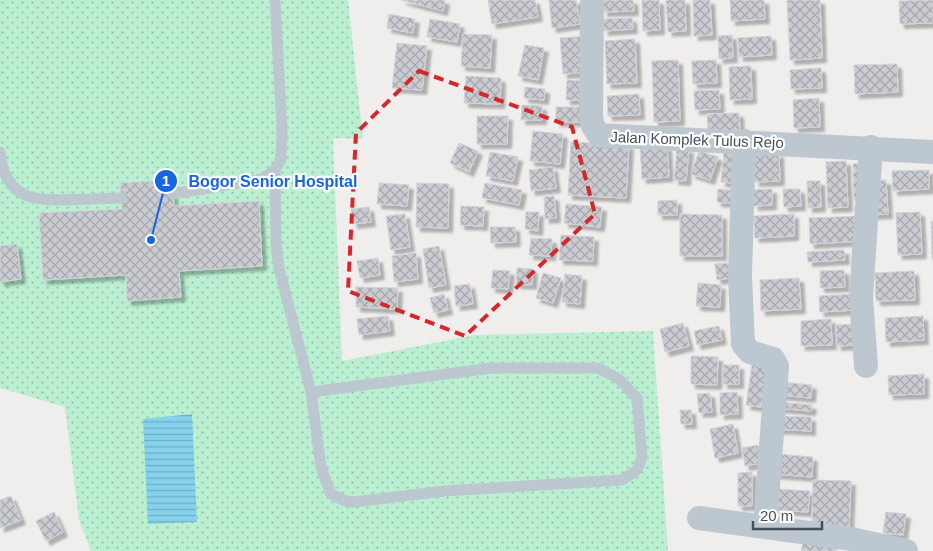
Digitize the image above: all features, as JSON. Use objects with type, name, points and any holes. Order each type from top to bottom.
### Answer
[{"type":"street","name":"Jalan Komplek Tulus Rejo","points":[[592,0],[591,117],[595,131],[606,137],[744,141],[933,152]]},
{"type":"street","points":[[744,141],[740,276],[742,344],[750,352],[773,359],[777,366],[765,527]]},
{"type":"street","points":[[866,366],[861,297],[871,147]]},
{"type":"street","points":[[699,518],[765,527],[844,544],[906,551]]},
{"type":"lane","points":[[275,0],[283,147],[281,158],[275,170],[276,244],[279,268],[310,392],[321,467],[331,494],[345,501],[445,490],[622,480],[638,470],[642,457],[637,398],[619,378],[598,368],[492,368],[310,392]]},
{"type":"lane","points":[[0,152],[3,171],[10,184],[30,197],[121,198]]},
{"type":"lane","points":[[173,194],[246,183],[262,179],[275,170]]},
{"type":"highlighted area","points":[[419,71],[572,127],[595,214],[465,336],[348,291],[356,133]]},
{"type":"green space","points":[[0,0],[348,0],[363,139],[333,138],[342,361],[475,335],[653,331],[668,551],[91,551],[79,520],[65,407],[0,388]]},
{"type":"water","points":[[192,414],[197,522],[148,524],[143,419]]},
{"type":"building","points":[[401,0],[445,0],[443,11]]},
{"type":"building","points":[[488,0],[535,0],[538,17],[492,24]]},
{"type":"building","points":[[549,0],[576,0],[580,24],[552,28]]},
{"type":"building","points":[[603,0],[633,0],[634,11],[603,12]]},
{"type":"building","points":[[642,0],[659,0],[660,30],[643,31]]},
{"type":"building","points":[[666,0],[685,0],[686,31],[668,32]]},
{"type":"building","points":[[693,0],[710,0],[712,35],[694,36]]},
{"type":"building","points":[[730,0],[764,0],[765,19],[731,21]]},
{"type":"building","points":[[787,0],[820,0],[822,58],[790,60]]},
{"type":"building","points":[[933,0],[933,23],[900,24],[899,1]]},
{"type":"building","points":[[389,14],[415,19],[413,33],[387,28]]},
{"type":"building","points":[[632,18],[633,29],[604,31],[603,19]]},
{"type":"building","points":[[430,19],[460,24],[457,42],[427,37]]},
{"type":"building","points":[[463,34],[492,35],[490,68],[461,66]]},
{"type":"building","points":[[732,35],[733,58],[719,59],[718,36]]},
{"type":"building","points":[[588,36],[591,72],[563,74],[560,38]]},
{"type":"building","points":[[771,36],[772,55],[739,57],[738,38]]},
{"type":"building","points":[[635,39],[637,83],[607,84],[605,41]]},
{"type":"building","points":[[397,43],[427,46],[422,90],[392,88]]},
{"type":"building","points":[[525,45],[544,48],[538,80],[518,76]]},
{"type":"building","points":[[678,60],[680,121],[654,122],[652,61]]},
{"type":"building","points":[[716,60],[717,83],[693,84],[692,61]]},
{"type":"building","points":[[897,64],[898,92],[855,94],[854,65]]},
{"type":"building","points":[[751,66],[752,99],[730,100],[729,67]]},
{"type":"building","points":[[821,68],[822,88],[791,89],[790,70]]},
{"type":"building","points":[[466,76],[501,78],[500,104],[464,103]]},
{"type":"building","points":[[567,80],[586,81],[586,100],[566,100]]},
{"type":"building","points":[[525,87],[545,89],[544,100],[524,98]]},
{"type":"building","points":[[719,90],[720,109],[695,110],[694,91]]},
{"type":"building","points":[[639,94],[640,115],[608,116],[607,96]]},
{"type":"building","points":[[819,98],[820,127],[794,128],[793,100]]},
{"type":"building","points":[[522,105],[542,106],[542,120],[521,120]]},
{"type":"building","points":[[556,107],[583,107],[583,122],[556,122]]},
{"type":"building","points":[[739,113],[740,130],[708,132],[707,114]]},
{"type":"building","points":[[477,116],[508,116],[507,144],[477,144]]},
{"type":"building","points":[[533,131],[563,134],[560,164],[530,161]]},
{"type":"building","points":[[571,142],[629,145],[626,198],[568,195]]},
{"type":"building","points":[[459,143],[478,151],[469,172],[450,163]]},
{"type":"building","points":[[667,146],[669,177],[642,179],[640,147]]},
{"type":"building","points":[[677,148],[689,149],[686,181],[674,180]]},
{"type":"building","points":[[699,151],[718,157],[710,180],[691,174]]},
{"type":"building","points":[[490,152],[518,157],[513,181],[486,176]]},
{"type":"building","points":[[724,152],[738,153],[734,183],[721,182]]},
{"type":"building","points":[[779,153],[780,181],[755,182],[754,155]]},
{"type":"building","points":[[846,161],[848,207],[828,208],[826,162]]},
{"type":"building","points":[[864,163],[866,199],[854,200],[853,164]]},
{"type":"building","points":[[553,167],[556,188],[531,191],[529,170]]},
{"type":"building","points":[[929,170],[929,189],[893,191],[892,171]]},
{"type":"building","points":[[172,180],[174,206],[259,201],[262,266],[179,271],[181,297],[127,301],[126,275],[43,280],[39,213],[122,209],[120,183]]},
{"type":"building","points":[[886,180],[888,214],[872,215],[870,181]]},
{"type":"building","points":[[807,181],[820,181],[821,207],[808,208]]},
{"type":"building","points":[[379,183],[409,185],[407,206],[377,204]]},
{"type":"building","points":[[417,183],[449,184],[448,228],[416,227]]},
{"type":"building","points":[[485,183],[522,190],[519,205],[482,198]]},
{"type":"building","points":[[718,189],[739,191],[738,204],[717,202]]},
{"type":"building","points":[[772,189],[772,205],[754,206],[753,190]]},
{"type":"building","points":[[783,189],[800,189],[801,206],[784,207]]},
{"type":"building","points":[[554,196],[556,218],[545,219],[544,197]]},
{"type":"building","points":[[677,200],[677,215],[658,215],[658,201]]},
{"type":"building","points":[[566,204],[602,207],[600,227],[564,223]]},
{"type":"building","points":[[461,206],[484,207],[483,226],[460,225]]},
{"type":"building","points":[[369,207],[371,222],[353,224],[351,209]]},
{"type":"building","points":[[526,212],[539,212],[538,231],[525,229]]},
{"type":"building","points":[[920,212],[922,254],[898,255],[896,213]]},
{"type":"building","points":[[405,214],[410,247],[391,250],[386,216]]},
{"type":"building","points":[[680,214],[722,215],[722,256],[680,256]]},
{"type":"building","points":[[794,214],[794,236],[755,238],[754,216]]},
{"type":"building","points":[[860,216],[861,241],[810,244],[809,218]]},
{"type":"building","points":[[933,221],[933,259],[932,259],[931,222]]},
{"type":"building","points":[[490,227],[515,227],[516,242],[491,243]]},
{"type":"building","points":[[561,235],[594,237],[593,261],[559,260]]},
{"type":"building","points":[[531,238],[552,239],[551,256],[529,255]]},
{"type":"building","points":[[17,244],[21,279],[0,282],[0,246]]},
{"type":"building","points":[[439,246],[446,285],[429,288],[423,249]]},
{"type":"building","points":[[844,250],[845,260],[808,262],[807,252]]},
{"type":"building","points":[[416,253],[418,279],[394,282],[392,256]]},
{"type":"building","points":[[378,258],[380,275],[360,278],[357,261]]},
{"type":"building","points":[[728,263],[730,278],[717,280],[715,264]]},
{"type":"building","points":[[517,268],[533,269],[532,285],[516,284]]},
{"type":"building","points":[[493,270],[510,271],[508,289],[491,288]]},
{"type":"building","points":[[844,270],[845,287],[820,288],[820,271]]},
{"type":"building","points":[[914,271],[915,300],[876,301],[875,273]]},
{"type":"building","points":[[543,273],[561,278],[553,303],[536,298]]},
{"type":"building","points":[[565,274],[582,276],[580,304],[562,302]]},
{"type":"building","points":[[799,278],[801,309],[761,311],[760,280]]},
{"type":"building","points":[[698,283],[721,285],[720,307],[696,306]]},
{"type":"building","points":[[470,284],[473,304],[456,306],[454,286]]},
{"type":"building","points":[[356,287],[398,288],[397,309],[356,307]]},
{"type":"building","points":[[444,294],[448,310],[434,313],[430,298]]},
{"type":"building","points":[[855,294],[856,310],[820,312],[819,296]]},
{"type":"building","points":[[388,316],[390,331],[359,335],[357,319]]},
{"type":"building","points":[[923,316],[924,340],[886,342],[885,318]]},
{"type":"building","points":[[831,319],[832,345],[801,346],[801,321]]},
{"type":"building","points":[[683,323],[689,346],[665,352],[660,329]]},
{"type":"building","points":[[858,324],[859,345],[837,346],[836,325]]},
{"type":"building","points":[[719,326],[722,340],[697,345],[694,331]]},
{"type":"building","points":[[691,356],[718,357],[717,385],[691,384]]},
{"type":"building","points":[[752,364],[767,366],[761,407],[746,405]]},
{"type":"building","points":[[723,365],[739,365],[739,384],[723,384]]},
{"type":"building","points":[[924,374],[924,394],[889,395],[888,376]]},
{"type":"building","points":[[781,382],[812,385],[811,398],[780,395]]},
{"type":"building","points":[[737,392],[738,414],[720,415],[720,393]]},
{"type":"building","points":[[710,393],[712,412],[699,413],[697,394]]},
{"type":"building","points":[[778,402],[812,405],[811,411],[777,408]]},
{"type":"building","points":[[680,410],[691,410],[692,424],[681,424]]},
{"type":"building","points":[[775,416],[811,417],[811,431],[774,429]]},
{"type":"building","points":[[733,424],[738,453],[715,458],[710,429]]},
{"type":"building","points":[[758,445],[762,463],[745,466],[742,448]]},
{"type":"building","points":[[776,454],[813,457],[812,477],[774,474]]},
{"type":"building","points":[[752,472],[752,506],[738,506],[738,473]]},
{"type":"building","points":[[813,480],[851,481],[849,531],[812,530]]},
{"type":"building","points":[[776,489],[810,491],[808,512],[775,510]]},
{"type":"building","points":[[11,496],[21,520],[0,528],[0,500]]},
{"type":"building","points":[[54,512],[63,532],[46,541],[36,521]]},
{"type":"building","points":[[886,512],[906,514],[903,535],[883,533]]},
{"type":"building","points":[[803,543],[837,549],[836,551],[801,551]]},
{"type":"place","name":"Bogor Senior Hospital","points":[[151,240]]}]
